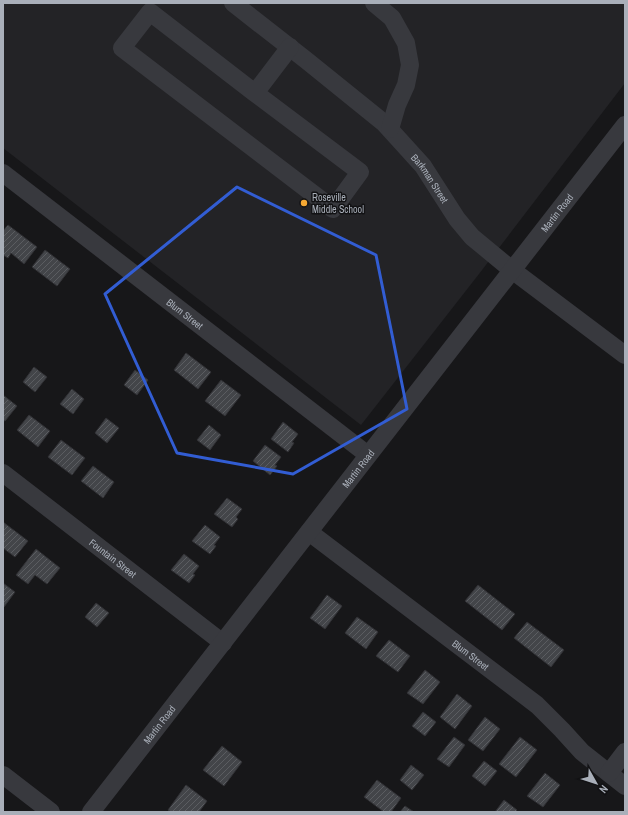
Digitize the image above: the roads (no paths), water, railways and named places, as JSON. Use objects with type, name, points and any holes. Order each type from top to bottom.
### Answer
[{"type":"street","name":"Barkman Street","points":[[233,3],[384,123],[423,166],[457,219],[472,237],[512,270],[625,355]]},
{"type":"street","points":[[374,3],[392,18],[406,43],[410,65],[406,85],[390,129]]},
{"type":"street","points":[[150,12],[255,92],[360,172],[333,209],[122,48],[150,12]]},
{"type":"street","points":[[255,92],[290,47]]},
{"type":"street","name":"Martin Road","points":[[91,812],[625,124]]},
{"type":"street","name":"Blum Street","points":[[3,172],[368,455]]},
{"type":"street","name":"Fountain Street","points":[[3,473],[223,643]]},
{"type":"street","name":"Blum Street","points":[[309,532],[537,705],[582,752],[625,786]]},
{"type":"street","points":[[609,773],[625,752]]},
{"type":"street","points":[[3,775],[51,812]]},
{"type":"place","name":"Roseville Middle School","points":[[304,203]]}]
